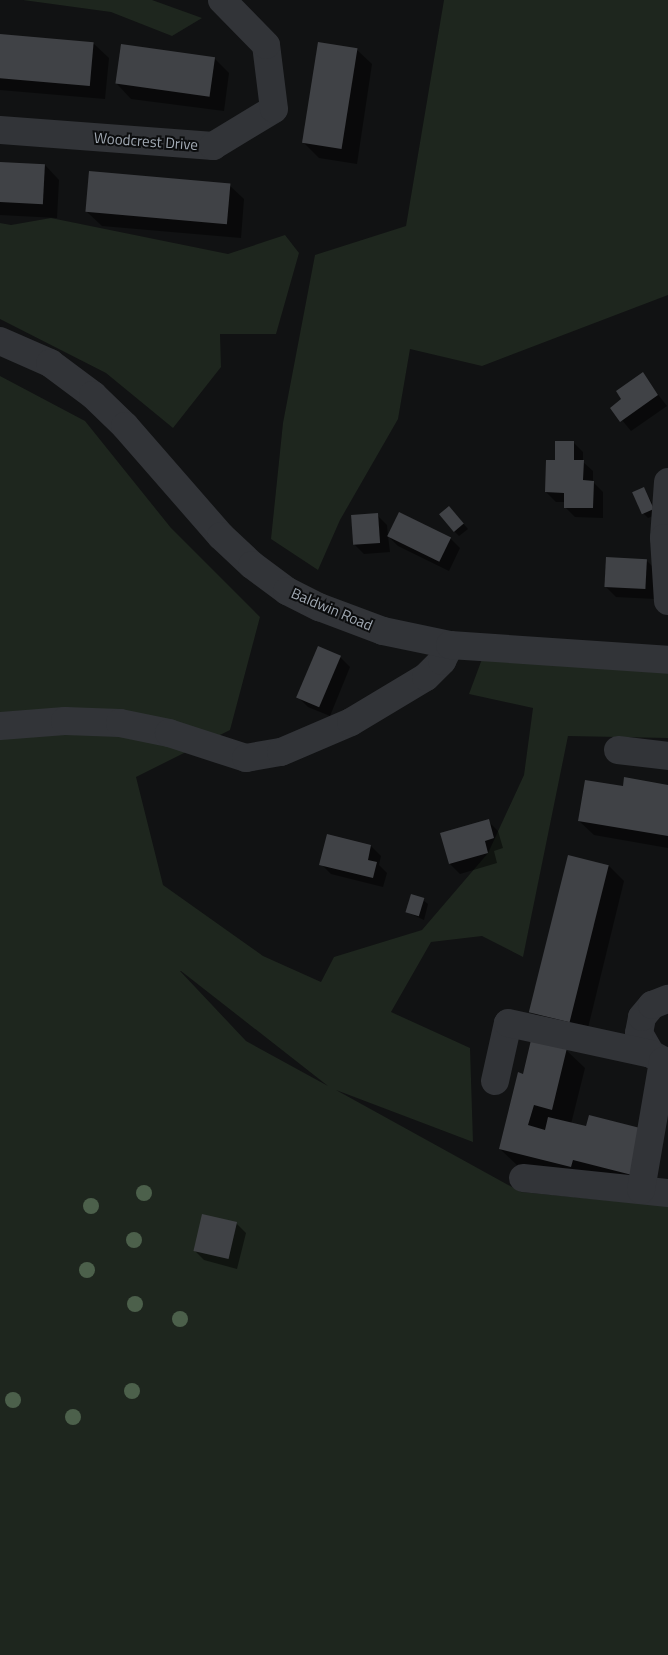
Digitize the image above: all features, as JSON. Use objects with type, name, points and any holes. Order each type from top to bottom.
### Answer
[{"type":"street","name":"Woodcrest Drive","points":[[0,130],[213,146],[274,109],[266,45],[222,0]]},
{"type":"street","name":"Baldwin Road","points":[[0,341],[50,363],[93,395],[125,426],[221,536],[252,565],[287,591],[330,612],[383,631],[450,645],[668,660]]},
{"type":"street","points":[[668,482],[664,538],[668,601]]},
{"type":"street","points":[[0,726],[65,721],[120,723],[169,732],[246,758],[281,752],[351,722],[426,677],[442,661],[450,645]]},
{"type":"street","points":[[618,750],[668,756]]},
{"type":"street","points":[[641,1190],[661,1059],[639,1033],[642,1017],[652,1005],[667,994]]},
{"type":"street","points":[[495,1080],[508,1023],[661,1059]]},
{"type":"street","points":[[523,1178],[668,1193]]},
{"type":"shaded area","points":[[23,0],[152,0],[202,18],[172,36],[111,12]]},
{"type":"shaded area","points":[[444,0],[668,0],[668,295],[482,366],[410,349],[398,419],[340,520],[318,570],[271,539],[283,423],[315,255],[406,226]]},
{"type":"shaded area","points":[[51,218],[228,254],[285,235],[299,253],[276,334],[220,334],[221,367],[173,428],[106,373],[0,319],[0,223],[11,225]]},
{"type":"shaded area","points":[[0,376],[85,421],[171,528],[260,617],[230,730],[136,777],[163,885],[263,956],[321,982],[334,957],[422,930],[488,853],[524,775],[533,708],[469,694],[482,659],[668,673],[668,738],[568,736],[523,957],[482,936],[431,942],[391,1012],[470,1048],[473,1142],[336,1090],[521,1192],[668,1206],[668,1655],[0,1655]],"holes":[[[181,971],[328,1086],[246,1041]]]},
{"type":"building","points":[[0,34],[94,42],[90,86],[0,78]]},
{"type":"building","points":[[318,42],[358,48],[342,149],[302,143]]},
{"type":"building","points":[[121,44],[215,57],[210,97],[115,84]]},
{"type":"building","points":[[0,162],[45,164],[43,204],[0,202]]},
{"type":"building","points":[[89,171],[230,183],[227,224],[85,212]]},
{"type":"building","points":[[643,372],[658,395],[620,422],[610,408],[621,399],[616,391]]},
{"type":"building","points":[[555,441],[574,441],[574,460],[584,460],[583,480],[594,481],[593,508],[564,508],[564,493],[545,492],[546,460],[555,460]]},
{"type":"building","points":[[644,487],[654,509],[642,514],[632,492]]},
{"type":"building","points":[[449,506],[464,524],[454,532],[439,514]]},
{"type":"building","points":[[399,512],[451,537],[439,562],[387,536]]},
{"type":"building","points":[[378,513],[380,543],[353,545],[351,515]]},
{"type":"building","points":[[606,557],[647,559],[645,589],[604,587]]},
{"type":"building","points":[[318,646],[341,656],[319,707],[296,698]]},
{"type":"building","points":[[624,777],[668,785],[668,836],[578,821],[585,780],[623,786]]},
{"type":"building","points":[[489,819],[494,838],[485,841],[488,853],[449,864],[440,833]]},
{"type":"building","points":[[327,834],[371,845],[368,860],[377,862],[373,878],[319,865]]},
{"type":"building","points":[[568,855],[609,865],[570,1022],[529,1012]]},
{"type":"building","points":[[411,894],[424,898],[419,916],[405,912]]},
{"type":"building","points":[[531,1040],[567,1048],[552,1110],[534,1105],[528,1125],[545,1130],[548,1117],[586,1126],[589,1115],[644,1129],[632,1175],[573,1160],[571,1167],[499,1149],[518,1072],[523,1074]]},
{"type":"building","points":[[202,1214],[237,1222],[229,1259],[193,1251]]}]
